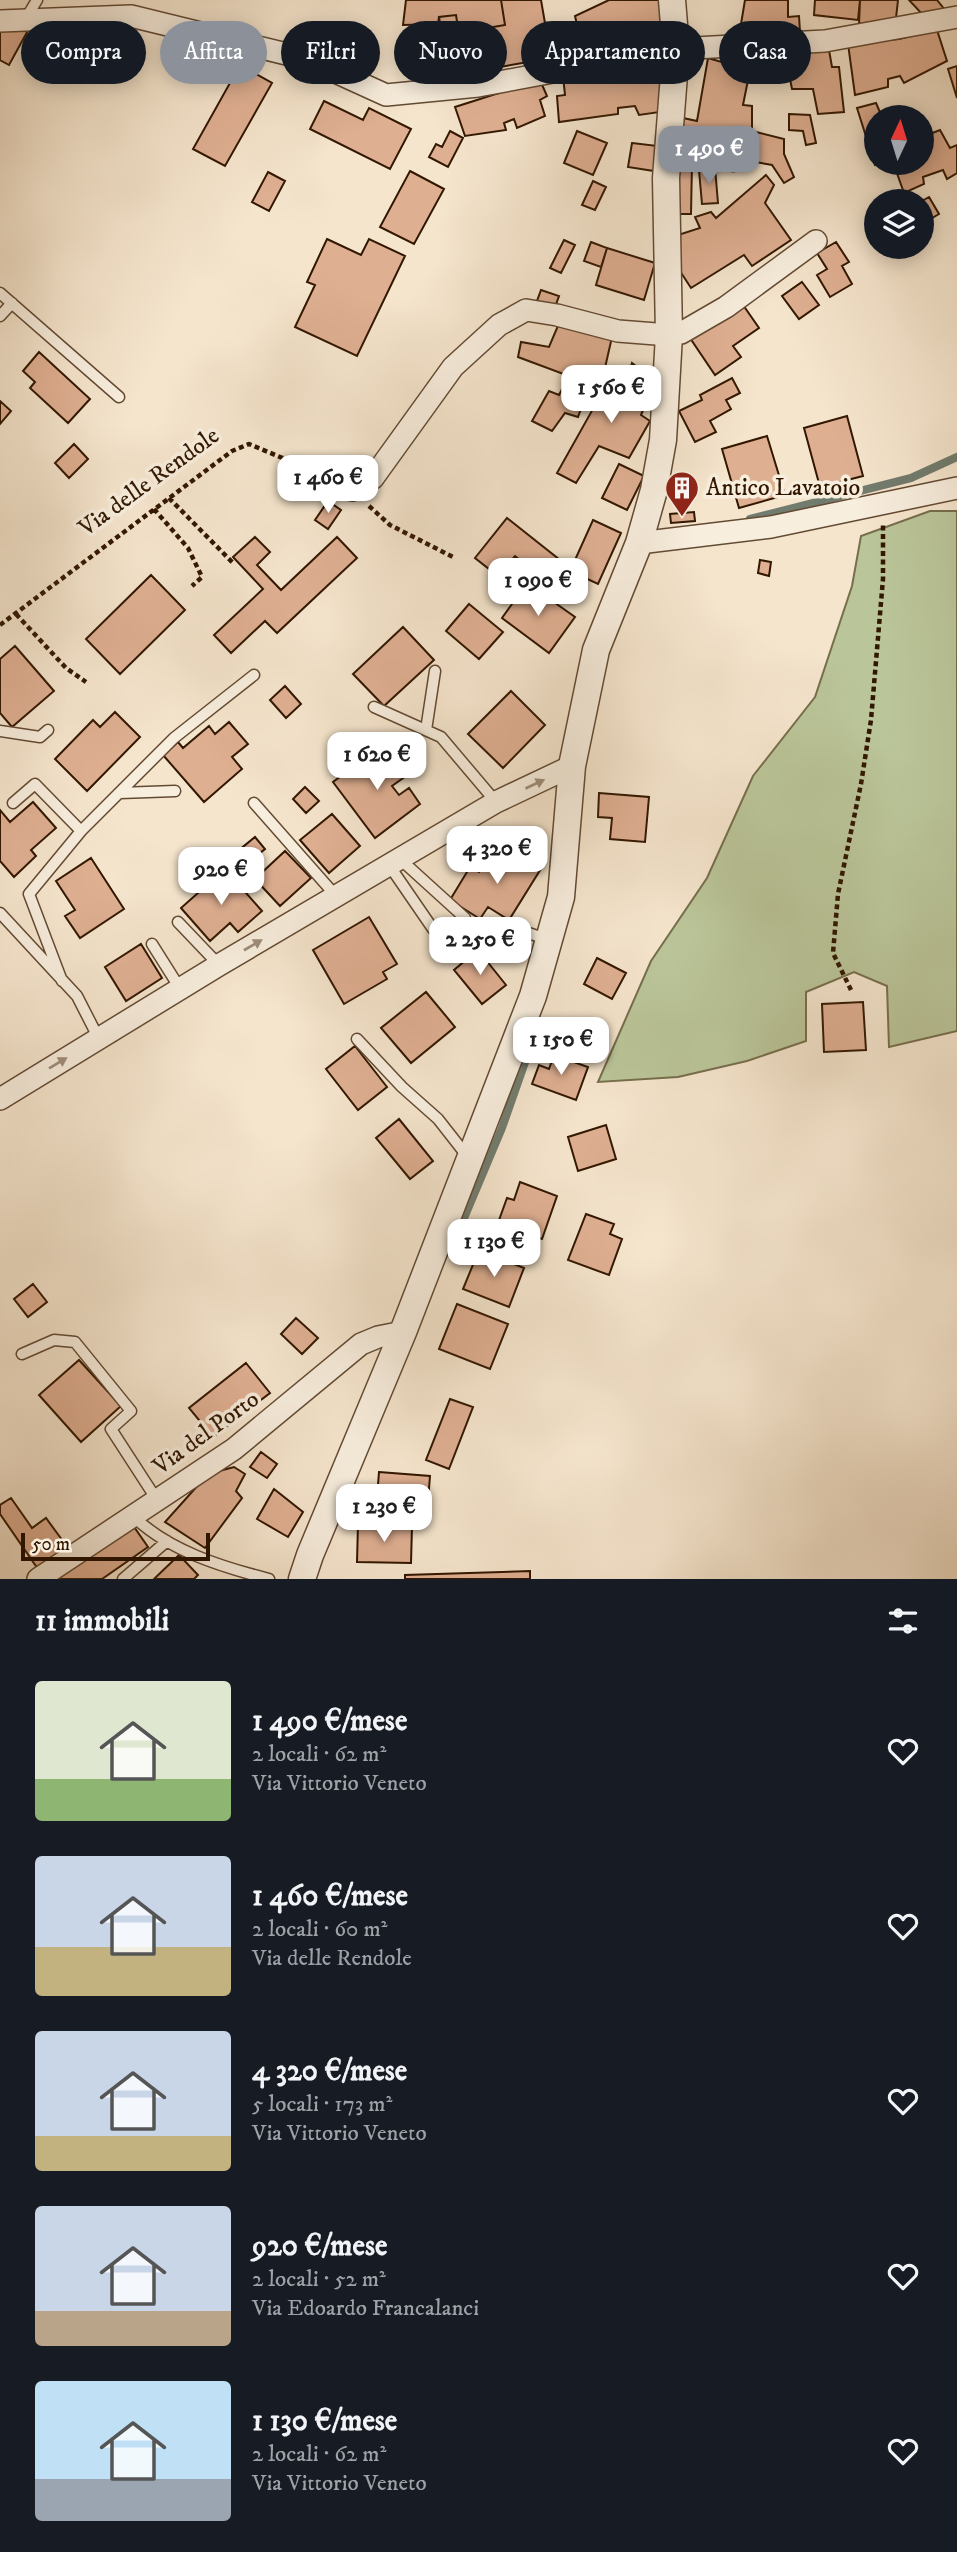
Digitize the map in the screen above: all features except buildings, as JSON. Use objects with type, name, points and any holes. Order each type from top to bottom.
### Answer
[{"type":"street","points":[[672,0],[674,21]]},
{"type":"street","points":[[0,21],[32,8],[131,16],[307,59],[386,95],[478,86],[521,78]]},
{"type":"street","points":[[705,47],[825,41],[957,17]]},
{"type":"street","points":[[302,1579],[526,1019],[561,897],[572,766],[596,650],[639,543],[654,490],[663,440],[669,335],[666,178],[673,84]]},
{"type":"street","points":[[352,490],[373,478],[453,367],[499,325],[526,310],[618,331],[669,335],[681,333],[726,307],[816,242]]},
{"type":"street","points":[[639,543],[771,527],[957,488]]},
{"type":"street","points":[[0,1099],[219,965],[496,802],[572,766]]},
{"type":"street","name":"Via del Porto","points":[[38,1579],[234,1449],[361,1344],[403,1332]]},
{"type":"lane","points":[[668,145],[733,166]]},
{"type":"lane","points":[[0,293],[120,397]]},
{"type":"lane","points":[[0,316],[12,303]]},
{"type":"lane","points":[[426,730],[435,671]]},
{"type":"lane","points":[[62,981],[29,894],[81,831],[174,738],[254,675]]},
{"type":"lane","points":[[374,708],[441,737],[496,802]]},
{"type":"lane","points":[[0,732],[40,737],[48,730]]},
{"type":"lane","points":[[13,803],[35,784],[81,831]]},
{"type":"lane","points":[[120,793],[175,791]]},
{"type":"lane","points":[[254,803],[336,896]]},
{"type":"lane","points":[[395,862],[465,918]]},
{"type":"lane","points":[[395,862],[433,929]]},
{"type":"lane","points":[[0,913],[77,996],[99,1039]]},
{"type":"lane","points":[[178,922],[219,965]]},
{"type":"lane","points":[[502,924],[549,940]]},
{"type":"lane","points":[[152,944],[181,990]]},
{"type":"lane","points":[[526,1019],[574,1038]]},
{"type":"lane","points":[[357,1039],[402,1087],[438,1119],[470,1159]]},
{"type":"lane","points":[[22,1354],[54,1340],[75,1342],[131,1412],[111,1429],[157,1500]]},
{"type":"lane","points":[[133,1516],[151,1534],[195,1555],[269,1579]]},
{"type":"lane","points":[[123,1579],[167,1541]]},
{"type":"path","name":"Via delle Rendole","points":[[0,625],[232,451],[249,444],[292,462],[332,487],[352,490]]},
{"type":"path","points":[[352,490],[390,525],[455,558]]},
{"type":"path","points":[[169,498],[234,564]]},
{"type":"path","points":[[851,990],[833,953],[838,894],[861,784],[871,720],[884,579],[883,503]]},
{"type":"path","points":[[154,509],[188,548],[202,577],[192,586]]},
{"type":"path","points":[[16,614],[66,668],[86,682]]},
{"type":"green space","points":[[930,511],[957,511],[957,1031],[889,1047],[887,986],[854,972],[806,992],[806,1041],[747,1061],[678,1077],[598,1082],[651,961],[707,878],[753,776],[815,697],[852,586],[861,536]]},
{"type":"waterway","points":[[750,519],[911,478],[957,457]]},
{"type":"waterway","points":[[462,1223],[502,1128],[536,1031]]},
{"type":"place","name":"Antico Lavatoio","points":[[682,518]]}]
